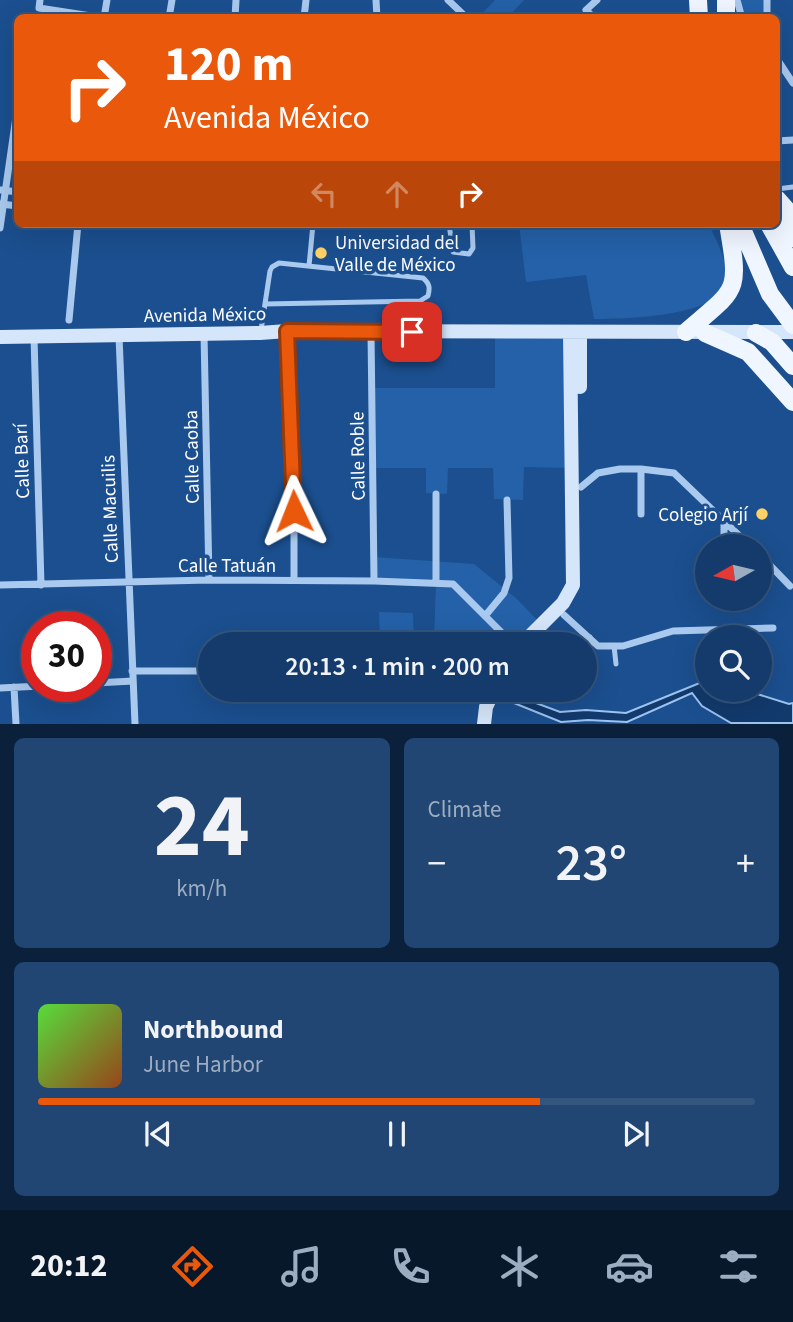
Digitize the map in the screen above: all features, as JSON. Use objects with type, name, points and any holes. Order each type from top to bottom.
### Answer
[{"type":"main road","points":[[783,226],[793,267]]},
{"type":"main road","points":[[686,332],[729,294],[735,278],[729,228]]},
{"type":"main road","points":[[742,228],[770,293],[790,328]]},
{"type":"main road","name":"Avenida México","points":[[0,337],[287,331],[755,334],[790,328]]},
{"type":"main road","points":[[548,632],[576,601],[579,587],[581,488],[575,333]]},
{"type":"main road","points":[[534,632],[563,603],[573,585],[575,333]]},
{"type":"main road","points":[[705,333],[748,352],[793,402]]},
{"type":"main road","points":[[755,334],[772,342],[793,366]]},
{"type":"main road","points":[[476,723],[479,702]]},
{"type":"main road","points":[[484,723],[488,702]]},
{"type":"street","points":[[448,0],[463,14]]},
{"type":"street","points":[[590,14],[586,10],[597,0]]},
{"type":"street","points":[[40,4],[86,14]]},
{"type":"street","points":[[780,64],[793,83]]},
{"type":"street","points":[[0,228],[2,190],[14,125]]},
{"type":"street","points":[[69,320],[78,228]]},
{"type":"street","points":[[287,331],[294,580]]},
{"type":"street","name":"Calle Roble","points":[[371,331],[374,581]]},
{"type":"street","name":"Calle Caoba","points":[[204,334],[209,580]]},
{"type":"street","name":"Calle Barí","points":[[34,336],[41,585]]},
{"type":"street","name":"Calle Macuilis","points":[[120,336],[135,723]]},
{"type":"street","points":[[641,469],[641,514]]},
{"type":"street","points":[[581,488],[598,473],[641,469],[677,474],[738,534]]},
{"type":"street","points":[[436,494],[436,583]]},
{"type":"street","points":[[485,616],[505,593],[509,578],[507,500]]},
{"type":"street","points":[[724,520],[724,534]]},
{"type":"street","points":[[772,567],[790,586]]},
{"type":"street","name":"Calle Tatuán","points":[[0,585],[209,580],[453,584],[501,632]]},
{"type":"street","points":[[564,615],[583,632]]},
{"type":"street","points":[[597,645],[623,646],[673,631],[773,628]]},
{"type":"street","points":[[132,671],[198,670]]},
{"type":"street","points":[[112,682],[133,681]]},
{"type":"street","points":[[14,687],[16,723]]},
{"type":"street","points":[[0,688],[21,687]]},
{"type":"lane","points":[[309,266],[313,228]]},
{"type":"lane","points":[[450,228],[454,254],[472,253],[472,228]]},
{"type":"lane","points":[[260,333],[265,304],[272,267],[279,263],[423,278],[430,289],[428,296],[420,301],[265,304]]},
{"type":"lane","points":[[420,301],[432,332]]},
{"type":"lane","points":[[614,646],[616,664]]},
{"type":"shaded area","points":[[495,0],[524,0],[511,14],[482,14]]},
{"type":"shaded area","points":[[740,0],[764,0],[764,14],[745,14]]},
{"type":"shaded area","points":[[519,228],[711,228],[725,263],[727,279],[717,296],[686,310],[645,317],[594,319],[586,275],[526,282]]},
{"type":"shaded area","points":[[495,332],[570,333],[572,468],[524,467],[523,500],[494,499],[493,468],[448,468],[447,494],[426,493],[426,468],[373,468],[372,388],[495,388]]},
{"type":"shaded area","points":[[374,557],[474,564],[517,599],[542,625],[535,632],[434,632],[436,583],[374,581]]},
{"type":"shaded area","points":[[379,612],[413,613],[414,632],[380,632]]},
{"type":"shaded area","points":[[695,685],[695,697],[692,693],[627,722],[561,722],[511,702],[533,702],[560,712],[586,710],[626,713]]},
{"type":"shaded area","points":[[772,699],[793,703],[793,723],[731,723],[699,702],[772,702]]},
{"type":"place","name":"Universidad del Valle de México","points":[[321,253]]},
{"type":"place","name":"Colegio Arjí","points":[[762,514]]},
{"type":"route","points":[[294,511],[287,331],[412,332]]}]
